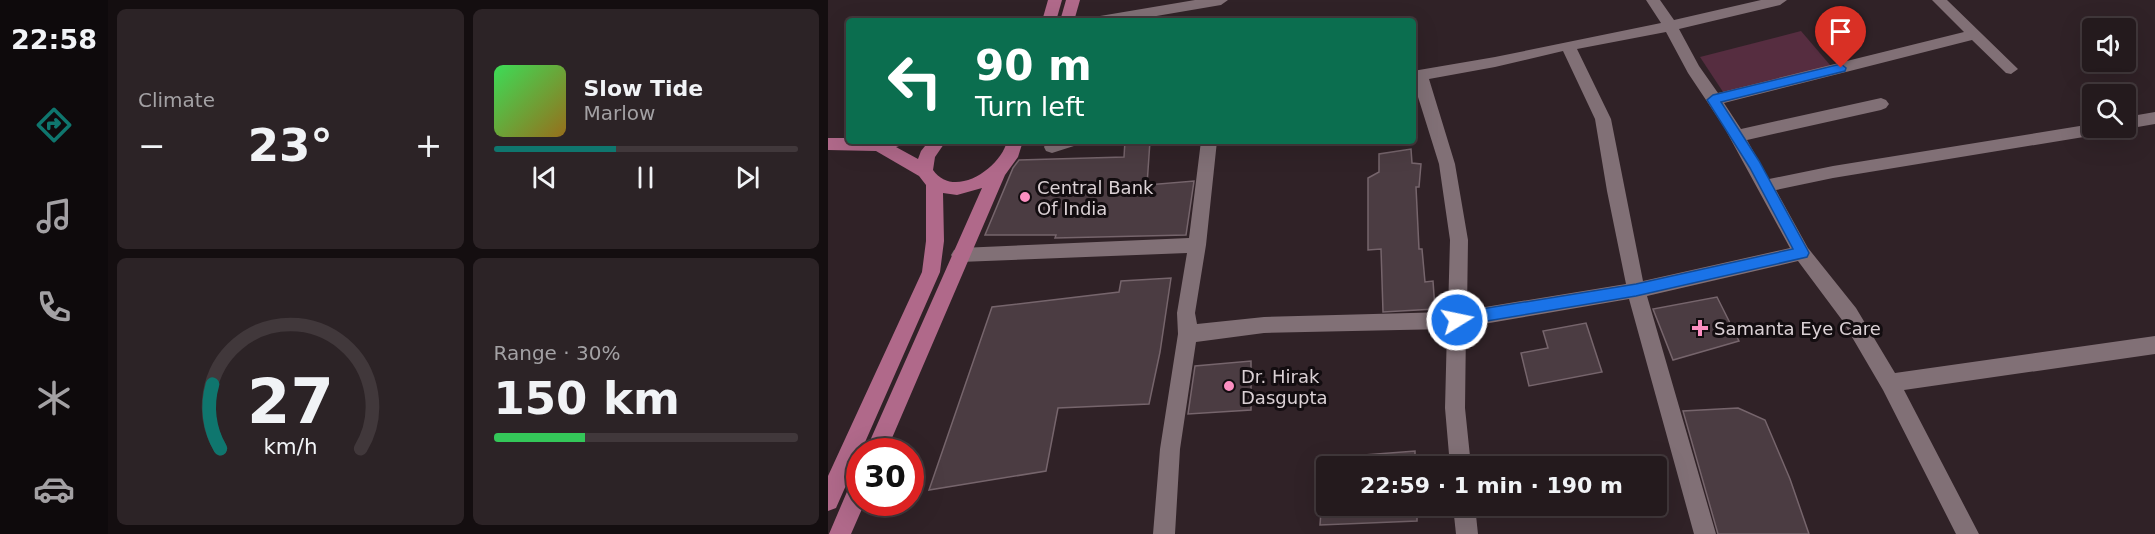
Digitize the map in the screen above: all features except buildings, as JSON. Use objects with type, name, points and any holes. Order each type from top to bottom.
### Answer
[{"type":"main road","points":[[1050,18],[1056,0]]},
{"type":"main road","points":[[1068,18],[1073,0]]},
{"type":"main road","points":[[828,144],[883,144]]},
{"type":"main road","points":[[828,500],[931,272],[935,241],[927,155],[936,144]]},
{"type":"main road","points":[[879,145],[946,187],[963,187],[981,182],[997,173],[1011,158],[1015,144]]},
{"type":"main road","points":[[881,438],[997,173]]},
{"type":"main road","points":[[840,534],[848,516]]},
{"type":"street","points":[[1117,18],[1221,0]]},
{"type":"street","points":[[1653,0],[1737,136],[1802,253],[1849,314],[1890,382],[1968,534]]},
{"type":"street","points":[[1460,456],[1455,408],[1459,240],[1447,164],[1417,75],[1670,27],[1780,0]]},
{"type":"street","points":[[1939,0],[2011,69]]},
{"type":"street","points":[[1713,100],[1974,35]]},
{"type":"street","points":[[1568,46],[1603,119],[1615,191],[1636,290],[1705,534]]},
{"type":"street","points":[[1737,136],[1881,104]]},
{"type":"street","points":[[2136,121],[2155,118]]},
{"type":"street","points":[[1766,186],[1833,172],[2082,131]]},
{"type":"street","points":[[1052,147],[1062,144]]},
{"type":"street","points":[[1164,534],[1170,449],[1188,334],[1186,313],[1197,245],[1209,144]]},
{"type":"street","points":[[960,255],[1197,245]]},
{"type":"street","points":[[1188,334],[1264,325],[1457,320],[1636,290],[1802,253]]},
{"type":"street","points":[[1890,382],[2155,345]]},
{"type":"street","points":[[1465,516],[1467,534]]},
{"type":"shaded area","points":[[1801,31],[1836,72],[1727,98],[1700,57]]},
{"type":"place","name":"Central Bank Of India","points":[[1025,197]]},
{"type":"place","name":"Samanta Eye Care","points":[[1700,328]]},
{"type":"place","name":"Dr. Hirak Dasgupta","points":[[1229,386]]},
{"type":"route","points":[[1457,320],[1636,290],[1802,253],[1730,123],[1713,100],[1841,68]]}]
